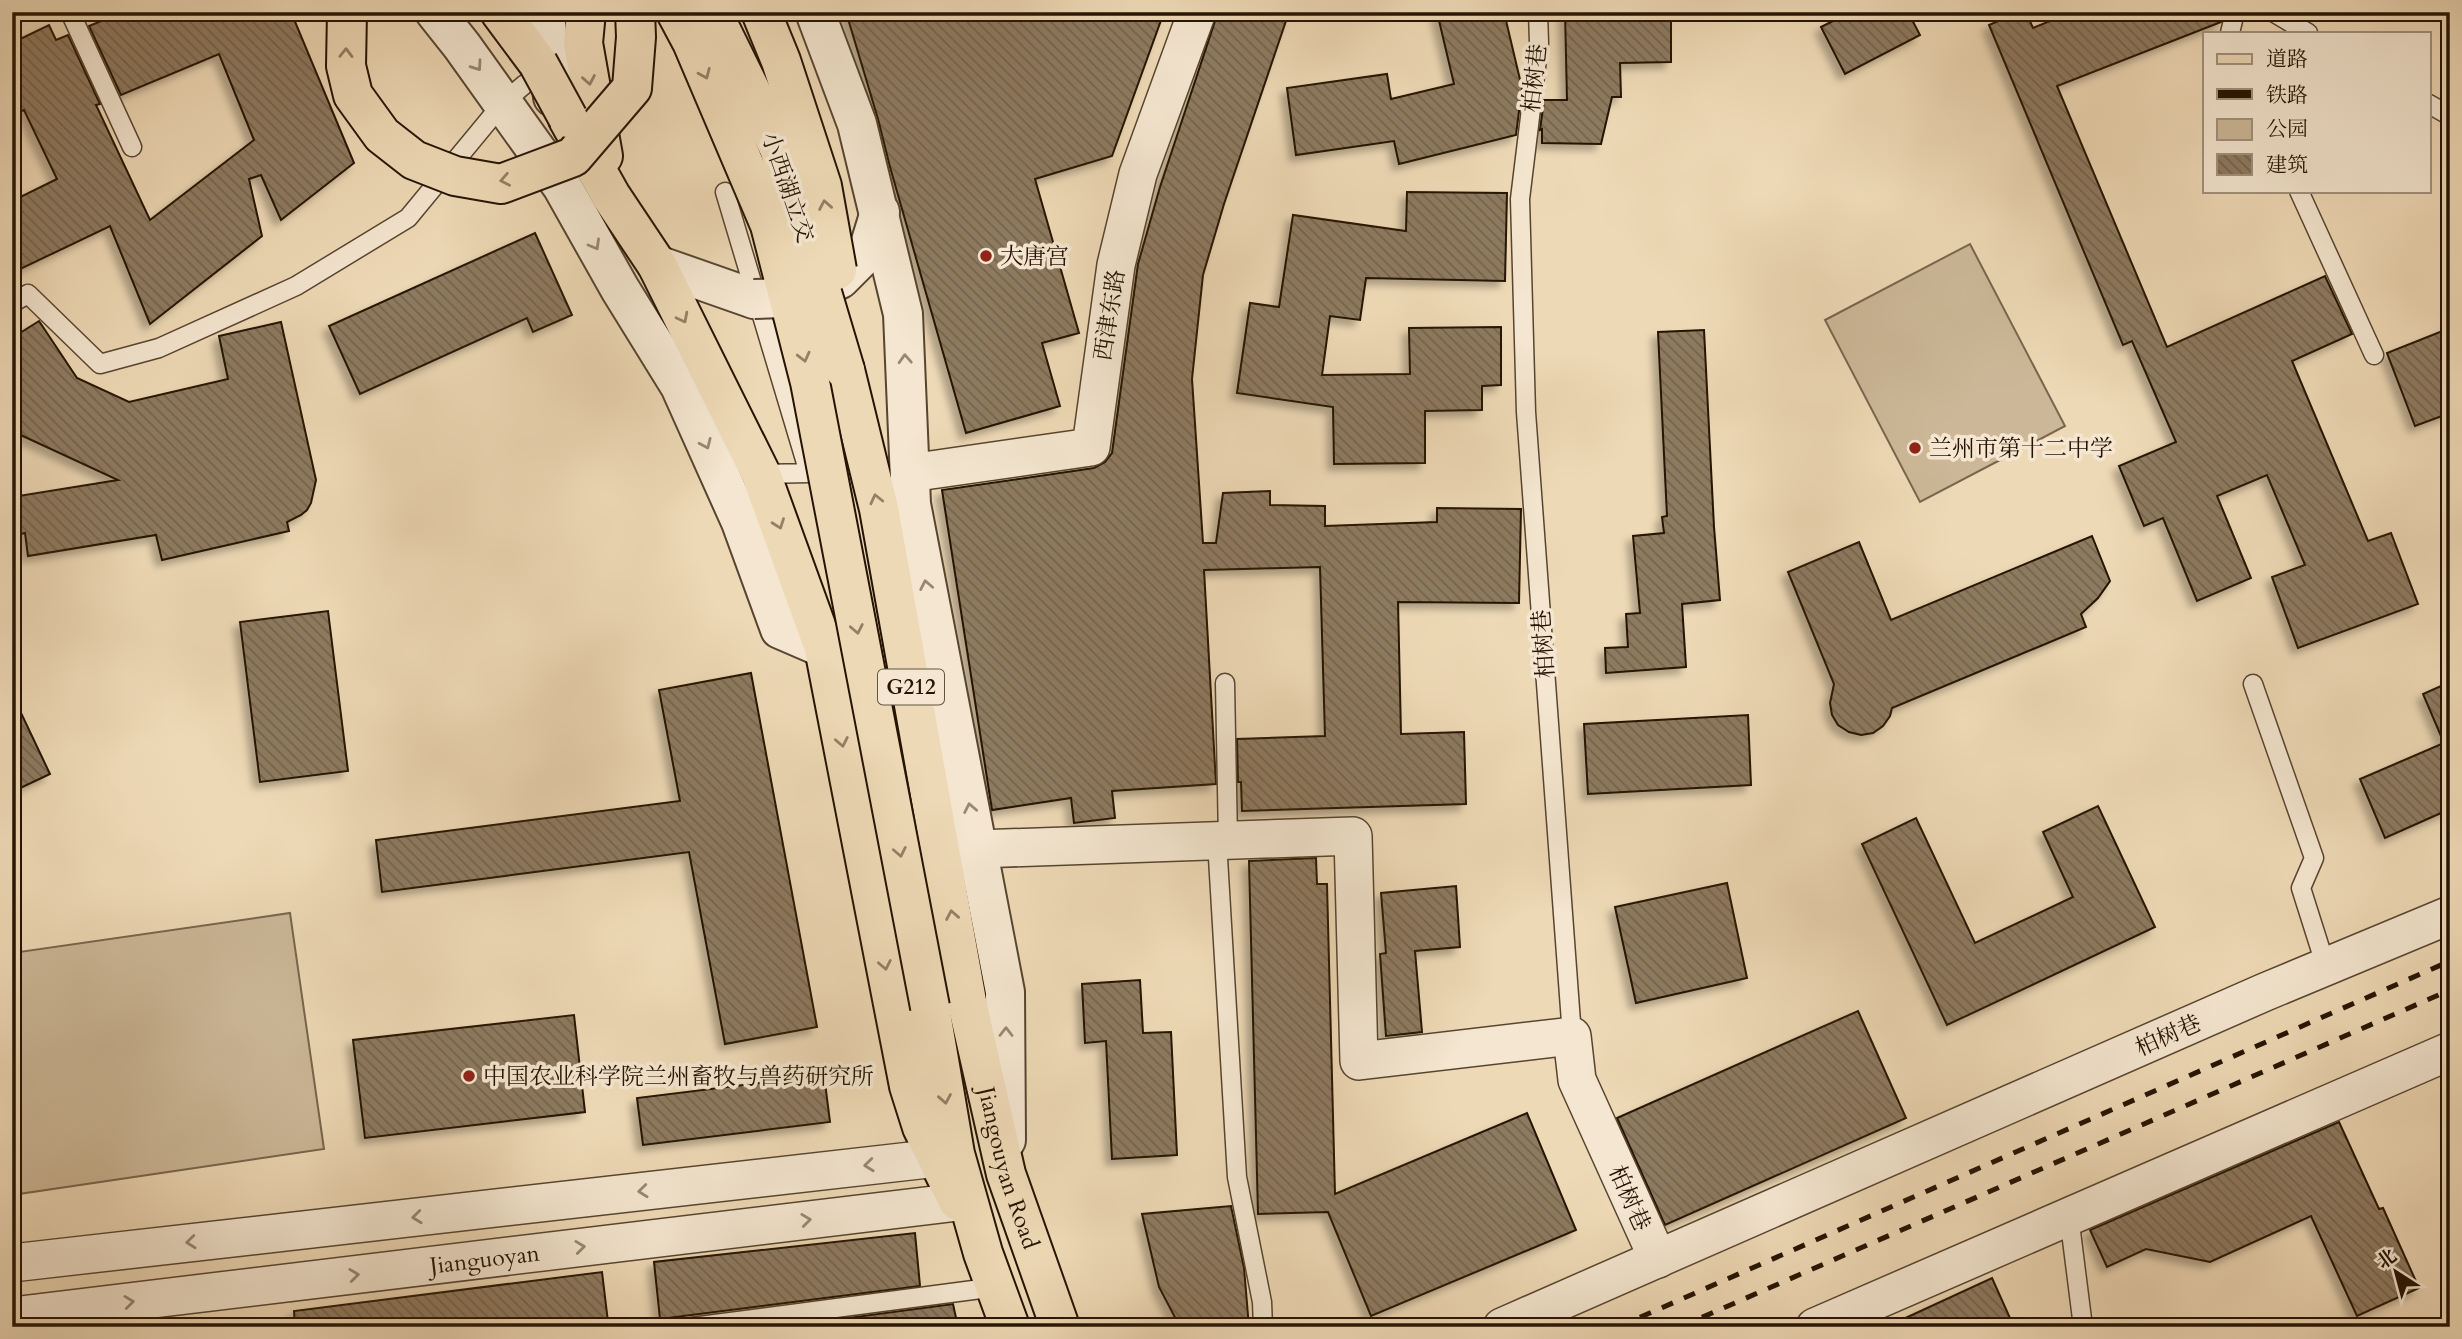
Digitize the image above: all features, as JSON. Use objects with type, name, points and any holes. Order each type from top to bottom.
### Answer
[{"type":"main road","points":[[347,12],[346,66],[353,95],[383,135],[414,160],[455,176],[501,184],[573,157],[632,88],[636,37],[605,16],[583,43],[611,196]]},
{"type":"main road","points":[[500,12],[522,83],[568,118],[611,196],[657,265],[761,474],[824,648],[909,1086],[922,1127],[989,1270]]},
{"type":"main road","name":"Jiangouyan Road","points":[[676,12],[692,42],[770,225],[810,382],[930,1007],[955,1154],[989,1270],[1010,1327]]},
{"type":"main road","name":"小西湖立交","points":[[712,12],[779,148],[845,370]]},
{"type":"main road","points":[[761,12],[781,61],[822,186],[840,284],[845,370]]},
{"type":"main road","name":"Jiangouyan Road","points":[[845,370],[879,509],[968,1007],[1006,1174],[1060,1327]]},
{"type":"street","points":[[435,12],[462,46],[522,83],[562,186],[620,289],[680,386],[741,522],[780,629],[824,648]]},
{"type":"street","points":[[545,12],[562,186]]},
{"type":"street","points":[[816,12],[857,124],[903,314],[911,504],[1006,992],[1006,1174]]},
{"type":"street","name":"西津东路","points":[[910,473],[1091,447],[1116,265],[1138,174],[1197,12]]},
{"type":"street","points":[[657,265],[768,299],[802,298],[840,279],[868,251],[880,212]]},
{"type":"street","points":[[978,849],[1353,836],[1359,1061],[1572,1036]]},
{"type":"street","name":"柏树巷","points":[[1502,1327],[2450,915]]},
{"type":"street","name":"柏树巷","points":[[1572,1036],[1577,1080],[1658,1259]]},
{"type":"street","points":[[1815,1327],[2450,1051]]},
{"type":"street","points":[[12,1263],[937,1158]]},
{"type":"street","name":"Jianguoyan","points":[[12,1316],[958,1202]]},
{"type":"lane","points":[[70,12],[132,147]]},
{"type":"lane","name":"柏树巷","points":[[1538,12],[1539,43],[1520,199],[1526,412],[1572,1036]]},
{"type":"lane","points":[[2230,32],[2235,12]]},
{"type":"lane","points":[[2273,12],[2306,32]]},
{"type":"lane","points":[[12,303],[28,294],[100,364],[159,348],[296,286],[408,219],[522,83]]},
{"type":"lane","points":[[2430,105],[2450,116]]},
{"type":"lane","points":[[725,191],[809,472],[761,474]]},
{"type":"lane","points":[[2298,192],[2374,355]]},
{"type":"lane","points":[[1225,683],[1222,841],[1237,1177],[1262,1303],[1263,1327]]},
{"type":"lane","points":[[2253,684],[2314,858],[2301,888],[2326,967]]},
{"type":"lane","points":[[2069,1216],[2083,1327]]},
{"type":"lane","points":[[692,1327],[989,1270]]},
{"type":"green space","points":[[1970,244],[2065,426],[1920,502],[1825,320]]},
{"type":"green space","points":[[290,913],[324,1149],[12,1195],[12,953]]},
{"type":"building","points":[[123,12],[291,12],[354,163],[281,220],[261,175],[249,179],[262,236],[150,324],[110,226],[12,273],[12,201],[57,179],[24,110],[12,115],[12,43],[49,25],[56,40],[68,35],[100,104],[96,105],[150,220],[254,140],[219,54],[121,95],[89,26]]},
{"type":"building","name":"大唐宫","points":[[846,12],[1164,12],[1112,156],[1035,179],[1079,333],[1042,343],[1060,406],[966,433]]},
{"type":"building","points":[[1218,12],[1289,12],[1224,204],[1203,275],[1192,379],[1203,543],[1216,543],[1223,493],[1270,491],[1270,505],[1325,506],[1325,526],[1437,522],[1437,508],[1521,509],[1519,603],[1398,602],[1401,734],[1464,732],[1466,804],[1242,811],[1237,739],[1325,736],[1320,567],[1204,570],[1216,784],[1112,791],[1115,818],[1074,823],[1071,798],[992,810],[942,490],[1094,468],[1105,462],[1112,453],[1138,264],[1160,187]]},
{"type":"building","points":[[1437,12],[1504,12],[1522,88],[1516,135],[1399,164],[1394,141],[1296,155],[1287,88],[1387,74],[1391,99],[1454,84]]},
{"type":"building","points":[[1565,12],[1671,12],[1671,62],[1620,63],[1621,97],[1612,97],[1601,144],[1542,143],[1542,129],[1540,130],[1544,100],[1567,100]]},
{"type":"building","points":[[1851,12],[1908,12],[1920,35],[1845,74],[1821,27]]},
{"type":"building","points":[[2019,12],[2026,12],[2033,28],[2072,12],[2223,12],[2221,22],[2057,86],[2167,347],[2325,276],[2352,334],[2292,361],[2368,541],[2391,533],[2418,604],[2298,648],[2272,577],[2305,565],[2267,475],[2217,496],[2251,578],[2197,601],[2163,518],[2144,526],[2119,466],[2176,442],[2132,341],[2123,345],[1989,25]]},
{"type":"building","points":[[1407,192],[1507,193],[1505,281],[1366,278],[1360,320],[1330,316],[1322,375],[1410,374],[1409,328],[1501,327],[1501,385],[1482,386],[1482,410],[1425,411],[1425,463],[1334,464],[1333,407],[1237,393],[1250,303],[1279,307],[1293,215],[1406,231]]},
{"type":"building","points":[[535,233],[572,315],[533,332],[527,318],[360,394],[329,326]]},
{"type":"building","points":[[39,321],[77,378],[129,402],[228,379],[219,336],[281,322],[316,480],[307,510],[287,522],[289,531],[162,560],[156,535],[28,556],[25,533],[12,536],[12,497],[118,480],[12,431],[12,338]]},
{"type":"building","points":[[2450,328],[2450,413],[2415,426],[2387,353]]},
{"type":"building","points":[[1704,330],[1720,600],[1682,604],[1686,667],[1606,673],[1605,648],[1628,647],[1626,614],[1640,613],[1633,536],[1664,533],[1662,517],[1667,516],[1658,332]]},
{"type":"building","points":[[2092,536],[2110,581],[2098,598],[2081,614],[2086,627],[1892,708],[1883,726],[1873,733],[1861,735],[1838,725],[1832,715],[1830,703],[1834,684],[1788,572],[1859,542],[1891,620]]},
{"type":"building","points":[[328,611],[348,771],[260,782],[240,622]]},
{"type":"building","points":[[751,673],[817,1027],[725,1044],[689,852],[382,892],[376,840],[680,801],[659,690]]},
{"type":"building","points":[[2450,682],[2450,809],[2385,838],[2360,779],[2444,743],[2423,694]]},
{"type":"building","points":[[12,694],[50,774],[12,792]]},
{"type":"building","points":[[1748,715],[1751,785],[1588,794],[1584,724]]},
{"type":"building","points":[[2098,806],[2155,927],[1947,1025],[1862,844],[1916,818],[1975,943],[2073,897],[2043,832]]},
{"type":"building","points":[[1316,858],[1317,884],[1327,884],[1335,1194],[1527,1113],[1576,1230],[1371,1316],[1328,1212],[1258,1214],[1249,861]]},
{"type":"building","points":[[1727,883],[1747,978],[1636,1003],[1615,907]]},
{"type":"building","points":[[1456,886],[1460,947],[1415,951],[1422,1032],[1386,1036],[1380,954],[1386,953],[1381,893]]},
{"type":"building","points":[[1140,980],[1143,1033],[1171,1032],[1177,1155],[1112,1159],[1106,1041],[1085,1043],[1082,984]]},
{"type":"building","points":[[1858,1011],[1906,1118],[1665,1225],[1617,1118]]},
{"type":"building","name":"中国农业科学院兰州畜牧与兽药研究所","points":[[574,1015],[585,1112],[365,1138],[353,1040]]},
{"type":"building","points":[[824,1075],[830,1122],[643,1145],[637,1098]]},
{"type":"building","points":[[2339,1122],[2379,1209],[2383,1208],[2419,1288],[2357,1316],[2311,1216],[2210,1262],[2146,1249],[2107,1267],[2090,1230]]},
{"type":"building","points":[[1231,1206],[1244,1268],[1249,1327],[1180,1327],[1159,1287],[1142,1214]]},
{"type":"building","points":[[915,1233],[920,1286],[660,1319],[654,1262]]},
{"type":"building","points":[[602,1272],[608,1322],[567,1327],[295,1327],[294,1311]]},
{"type":"building","points":[[1992,1278],[2014,1327],[1886,1327]]},
{"type":"building","points":[[953,1304],[958,1327],[827,1327],[825,1321]]},
{"type":"railway","points":[[1618,1327],[2450,961]]},
{"type":"railway","points":[[1680,1327],[2450,990]]},
{"type":"place","name":"大唐宫","points":[[986,256]]},
{"type":"place","name":"兰州市第十二中学","points":[[1915,448]]},
{"type":"place","name":"中国农业科学院兰州畜牧与兽药研究所","points":[[469,1076]]}]
